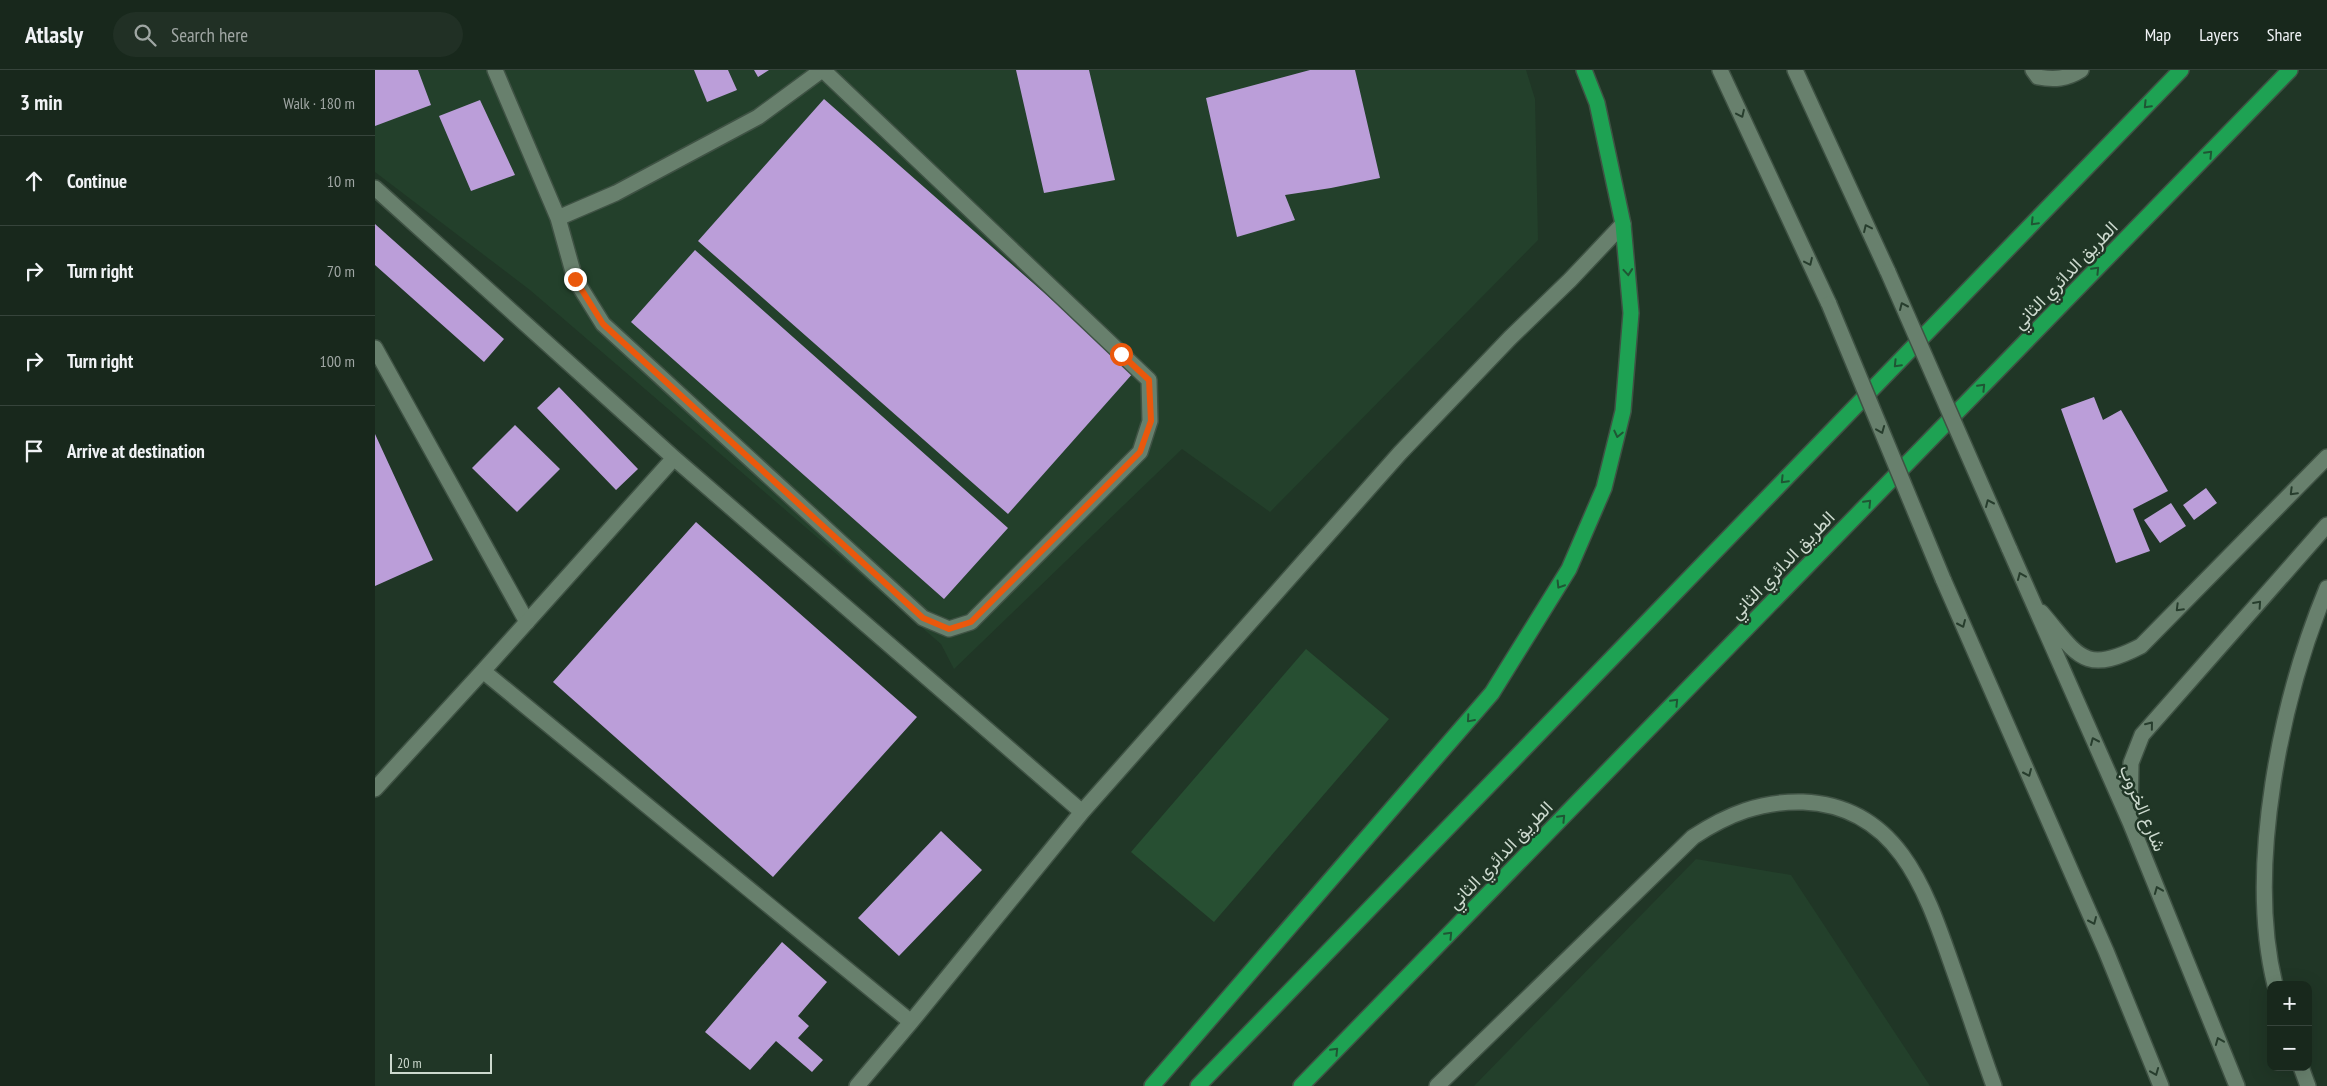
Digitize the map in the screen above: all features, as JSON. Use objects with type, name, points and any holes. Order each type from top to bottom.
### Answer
[{"type":"highway","points":[[1152,1086],[1492,693],[1569,569],[1604,488],[1623,411],[1631,313],[1623,224],[1597,103],[1584,70]]},
{"type":"highway","points":[[1198,1086],[2181,70]]},
{"type":"highway","name":"الطريق الدائري الثاني","points":[[1301,1086],[2290,70]]},
{"type":"street","points":[[495,70],[558,218],[575,279],[603,324],[923,618],[949,629],[971,622],[1140,452],[1151,421],[1149,380],[822,70],[758,117],[616,193],[558,218]]},
{"type":"street","points":[[1720,70],[1829,304],[1943,579],[2106,951],[2161,1086]]},
{"type":"street","name":"شارع الخروب","points":[[1795,70],[1888,272],[2130,822],[2237,1086]]},
{"type":"street","points":[[2033,70],[2038,77],[2052,80],[2072,76],[2081,70]]},
{"type":"street","points":[[375,188],[674,458],[1082,812]]},
{"type":"street","points":[[857,1086],[1082,812],[1400,453],[1623,224]]},
{"type":"street","points":[[375,348],[527,622]]},
{"type":"street","points":[[2031,600],[2082,657],[2096,661],[2109,661],[2123,656],[2141,646],[2327,457]]},
{"type":"street","points":[[375,789],[674,458]]},
{"type":"street","points":[[2130,822],[2131,763],[2142,736],[2327,525]]},
{"type":"street","points":[[2274,981],[2269,960],[2264,905],[2264,854],[2278,754],[2299,668],[2327,588]]},
{"type":"street","points":[[483,671],[911,1022]]},
{"type":"street","points":[[1437,1086],[1693,837],[1734,813],[1787,802],[1813,803],[1840,808],[1861,817],[1880,830],[1895,845],[1923,889],[1936,919],[1994,1086]]},
{"type":"street","points":[[2302,1071],[2308,1086]]},
{"type":"shaded area","points":[[375,70],[1526,70],[1535,99],[1538,240],[1270,512],[1182,449],[954,669],[941,644],[530,290],[375,172]]},
{"type":"shaded area","points":[[1306,649],[1389,719],[1214,922],[1131,852]]},
{"type":"shaded area","points":[[1696,859],[1791,875],[1930,1086],[1474,1086]]},
{"type":"building","points":[[375,70],[418,70],[431,105],[375,126]]},
{"type":"building","points":[[694,70],[728,70],[737,90],[707,102]]},
{"type":"building","points":[[754,70],[769,70],[758,77]]},
{"type":"building","points":[[1016,70],[1089,70],[1115,180],[1044,193]]},
{"type":"building","points":[[1310,70],[1355,70],[1380,178],[1285,195],[1295,220],[1237,237],[1206,98]]},
{"type":"building","points":[[824,99],[1134,372],[1008,514],[698,241]]},
{"type":"building","points":[[480,100],[515,175],[471,191],[439,116]]},
{"type":"building","points":[[375,224],[504,339],[484,362],[375,265]]},
{"type":"building","points":[[695,250],[1008,528],[944,599],[631,322]]},
{"type":"building","points":[[559,387],[638,469],[616,490],[537,408]]},
{"type":"building","points":[[2094,397],[2103,420],[2121,410],[2168,491],[2133,509],[2150,551],[2116,563],[2061,409]]},
{"type":"building","points":[[515,425],[560,469],[517,512],[472,468]]},
{"type":"building","points":[[375,434],[433,560],[375,586]]},
{"type":"building","points":[[2206,488],[2217,503],[2194,520],[2183,505]]},
{"type":"building","points":[[2171,503],[2186,526],[2160,543],[2144,520]]},
{"type":"building","points":[[696,522],[917,717],[773,877],[553,682]]},
{"type":"building","points":[[941,831],[982,870],[899,956],[858,918]]},
{"type":"building","points":[[782,942],[827,982],[798,1016],[809,1026],[798,1038],[823,1060],[812,1072],[776,1041],[750,1070],[705,1032]]},
{"type":"route","points":[[575,279],[603,324],[923,618],[949,629],[971,622],[1140,452],[1151,421],[1149,380],[1121,354]]}]
